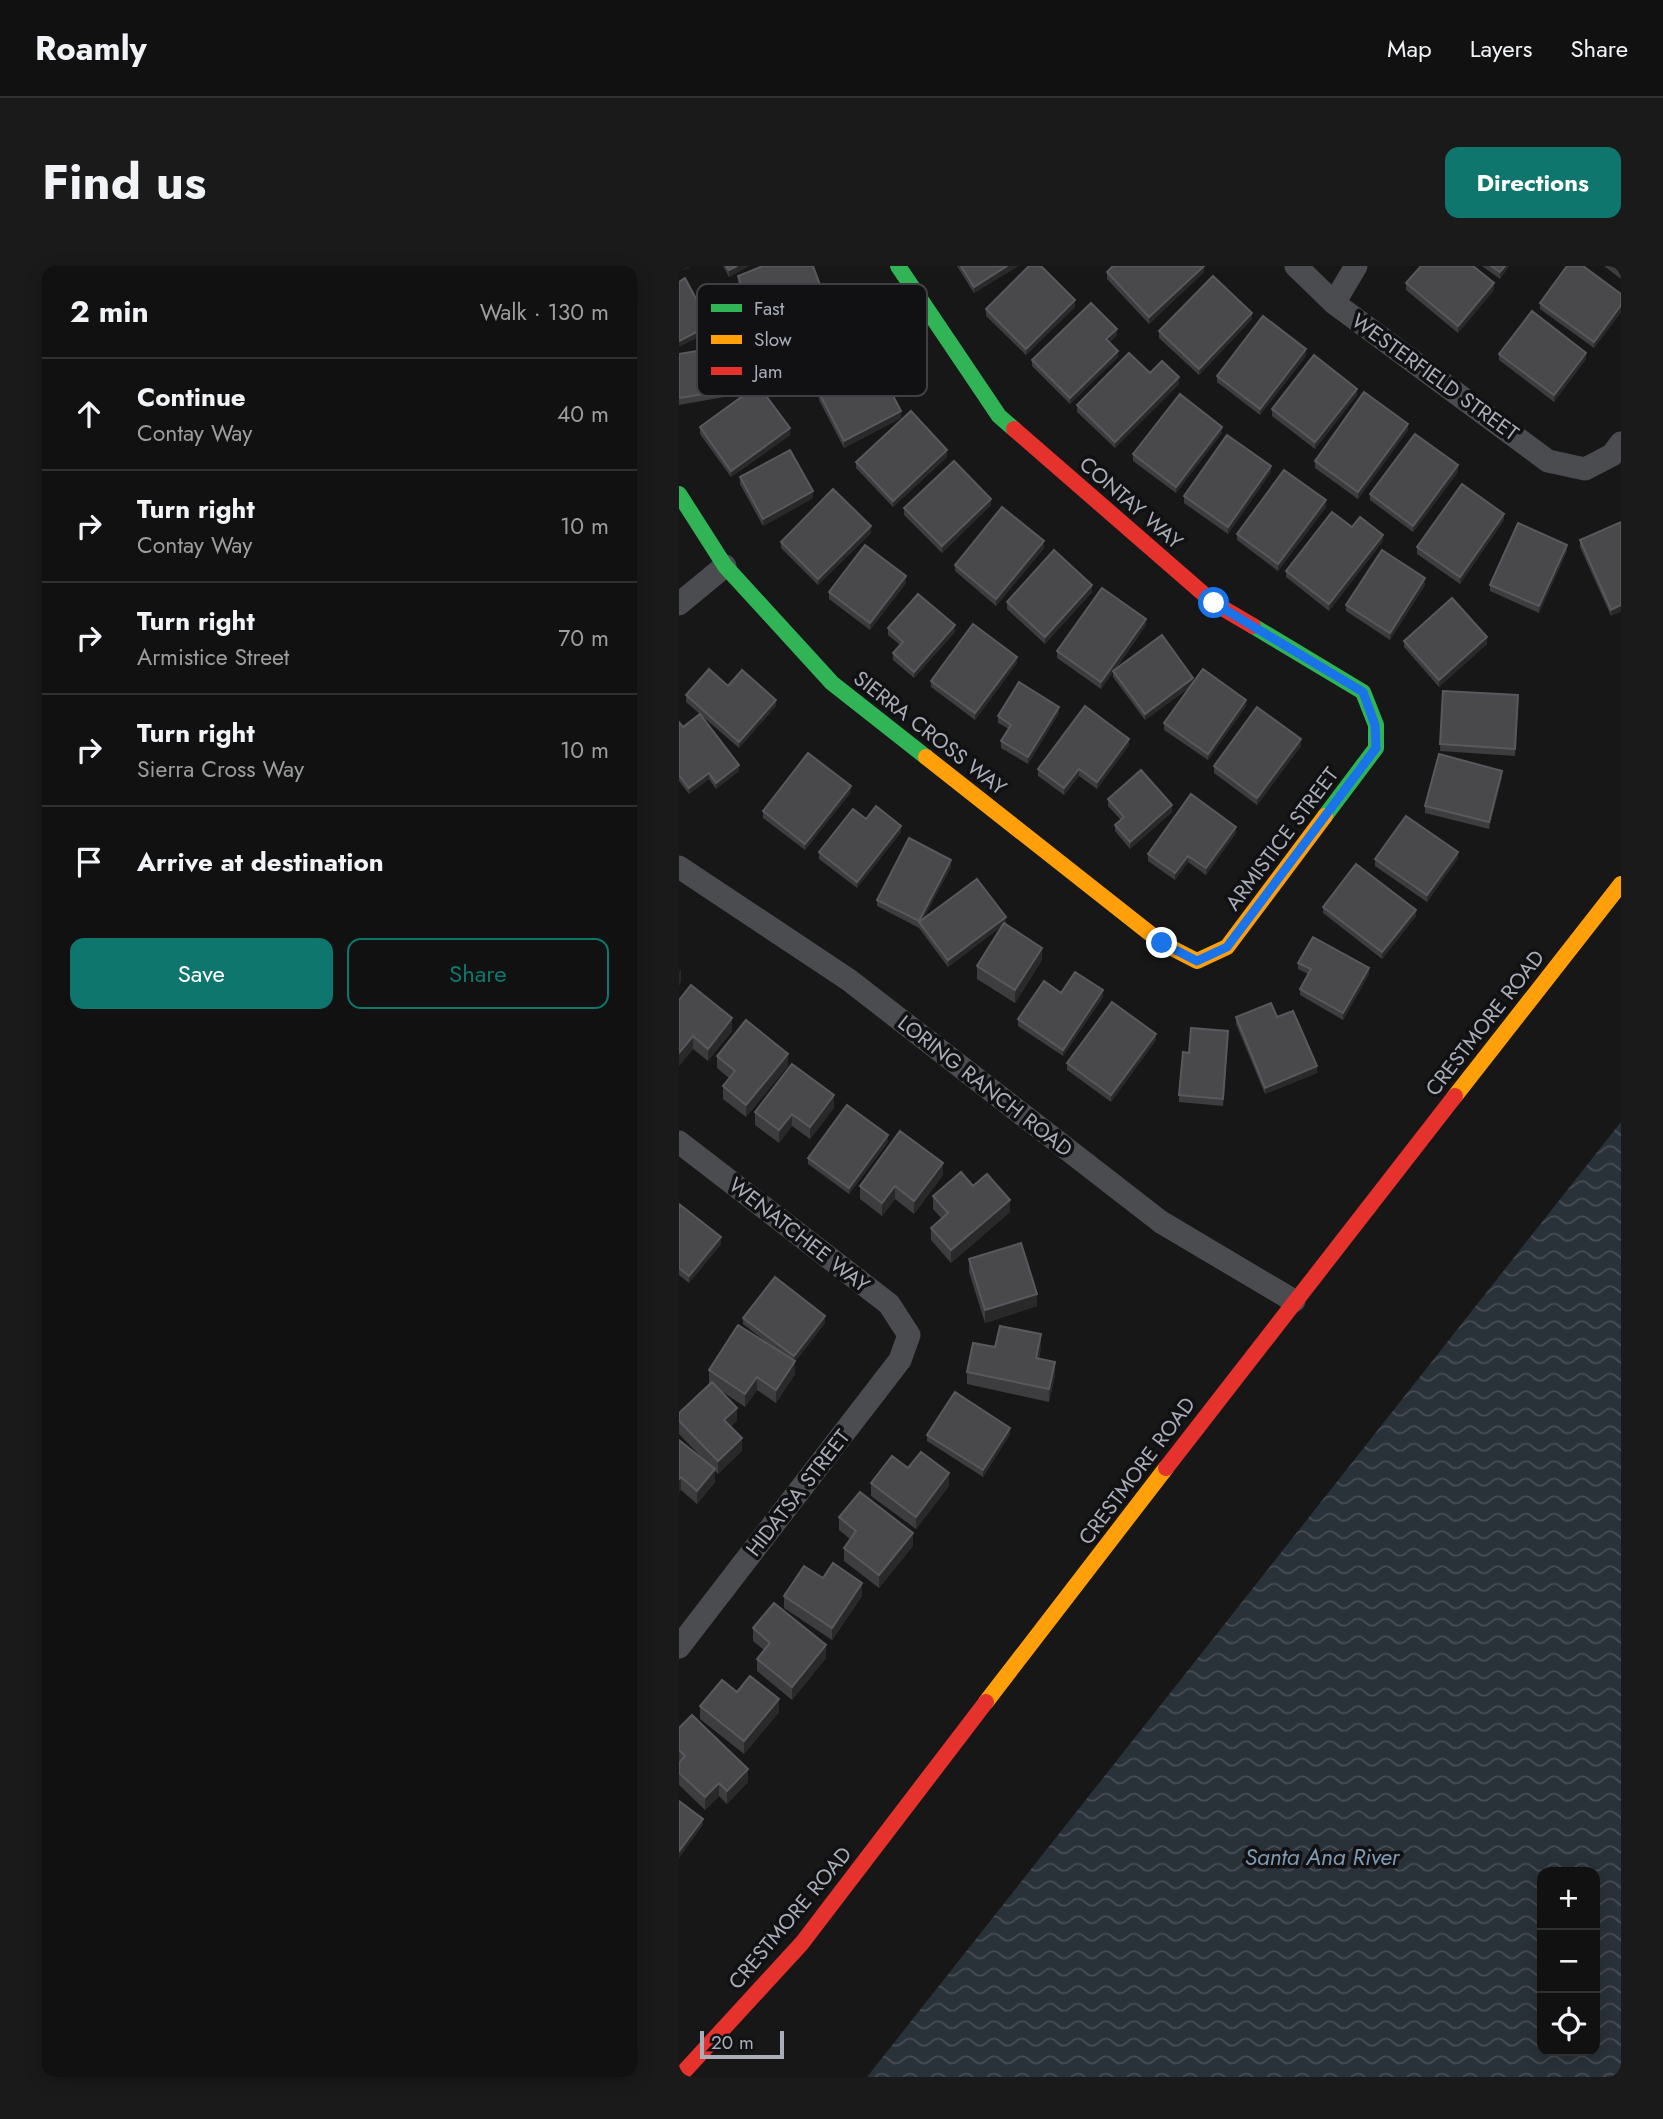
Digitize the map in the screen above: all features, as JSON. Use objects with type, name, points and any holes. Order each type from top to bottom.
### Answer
[{"type":"street","name":"CONTAY WAY","points":[[898,266],[910,284]]},
{"type":"street","name":"WESTERFIELD STREET","points":[[1296,266],[1333,303],[1548,461],[1585,470],[1612,455],[1621,443]]},
{"type":"street","points":[[1333,303],[1356,266]]},
{"type":"street","name":"CONTAY WAY","points":[[927,309],[999,416],[1214,603],[1363,692],[1375,725]]},
{"type":"street","name":"SIERRA CROSS WAY","points":[[679,494],[725,566],[832,683],[1162,943],[1197,961]]},
{"type":"street","points":[[679,604],[725,566]]},
{"type":"street","name":"ARMISTICE STREET","points":[[1197,961],[1227,947],[1376,748],[1375,725]]},
{"type":"street","name":"LORING RANCH ROAD","points":[[679,867],[849,980],[1161,1222],[1294,1301]]},
{"type":"street","name":"CRESTMORE ROAD","points":[[679,2077],[802,1943],[1294,1301],[1621,884]]},
{"type":"street","name":"WENATCHEE WAY","points":[[679,1142],[889,1304],[909,1335]]},
{"type":"street","name":"HIDATSA STREET","points":[[679,1647],[900,1360],[909,1335]]},
{"type":"water","name":"Santa Ana River","points":[[1621,1122],[1621,2077],[867,2077]]},
{"type":"building","points":[[763,266],[813,266],[820,284],[741,284],[738,276]]},
{"type":"building","points":[[961,266],[1007,266],[974,287]]},
{"type":"building","points":[[1029,266],[1041,266],[1075,300],[1026,349],[986,309]]},
{"type":"building","points":[[1113,266],[1204,266],[1149,317],[1107,272]]},
{"type":"building","points":[[1421,266],[1473,266],[1494,283],[1458,326],[1406,283]]},
{"type":"building","points":[[1491,266],[1505,266],[1500,272]]},
{"type":"building","points":[[1567,266],[1583,266],[1621,294],[1621,305],[1594,342],[1540,303]]},
{"type":"building","points":[[1213,276],[1252,313],[1199,369],[1159,331]]},
{"type":"building","points":[[685,278],[697,301],[697,332],[679,341],[679,282]]},
{"type":"building","points":[[1091,303],[1117,329],[1106,339],[1118,351],[1070,398],[1032,360]]},
{"type":"building","points":[[1532,311],[1586,353],[1554,395],[1499,354]]},
{"type":"building","points":[[1263,316],[1306,349],[1260,409],[1217,376]]},
{"type":"building","points":[[697,351],[697,395],[679,398],[679,354]]},
{"type":"building","points":[[1129,353],[1150,373],[1162,361],[1179,377],[1115,442],[1077,405]]},
{"type":"building","points":[[1314,355],[1357,389],[1315,442],[1272,409]]},
{"type":"building","points":[[1364,392],[1408,424],[1358,492],[1315,461]]},
{"type":"building","points":[[1180,394],[1222,427],[1176,487],[1133,454]]},
{"type":"building","points":[[743,396],[766,396],[790,428],[731,471],[700,427]]},
{"type":"building","points":[[821,396],[893,396],[901,411],[844,441]]},
{"type":"building","points":[[911,411],[947,450],[893,501],[856,462]]},
{"type":"building","points":[[1415,434],[1458,465],[1413,526],[1370,494]]},
{"type":"building","points":[[1227,435],[1271,466],[1228,527],[1184,496]]},
{"type":"building","points":[[790,450],[813,491],[763,519],[740,477]]},
{"type":"building","points":[[954,461],[991,499],[942,546],[904,508]]},
{"type":"building","points":[[1284,470],[1326,500],[1278,564],[1237,534]]},
{"type":"building","points":[[1462,484],[1504,514],[1460,577],[1417,547]]},
{"type":"building","points":[[833,489],[871,526],[818,579],[781,542]]},
{"type":"building","points":[[1002,507],[1044,541],[996,599],[955,565]]},
{"type":"building","points":[[1332,512],[1352,527],[1360,517],[1383,535],[1329,604],[1286,571]]},
{"type":"building","points":[[1621,522],[1621,605],[1611,610],[1580,540]]},
{"type":"building","points":[[1518,523],[1567,545],[1539,606],[1490,585]]},
{"type":"building","points":[[865,545],[906,576],[870,623],[829,592]]},
{"type":"building","points":[[1054,550],[1092,585],[1045,637],[1007,602]]},
{"type":"building","points":[[1382,550],[1425,578],[1390,633],[1346,605]]},
{"type":"building","points":[[1102,588],[1146,619],[1101,682],[1057,651]]},
{"type":"building","points":[[918,594],[955,625],[914,672],[893,653],[903,642],[888,628]]},
{"type":"building","points":[[1452,598],[1487,637],[1439,680],[1404,641]]},
{"type":"building","points":[[973,624],[1017,657],[975,713],[931,681]]},
{"type":"building","points":[[1162,635],[1193,678],[1145,714],[1113,671]]},
{"type":"building","points":[[709,669],[728,686],[742,670],[776,700],[739,742],[686,695]]},
{"type":"building","points":[[1203,669],[1246,700],[1208,754],[1164,723]]},
{"type":"building","points":[[1019,682],[1059,707],[1028,757],[1001,741],[1011,725],[998,716]]},
{"type":"building","points":[[1443,691],[1518,695],[1515,749],[1440,744]]},
{"type":"building","points":[[1085,706],[1129,739],[1097,782],[1079,769],[1064,788],[1038,769]]},
{"type":"building","points":[[1257,707],[1301,739],[1257,798],[1214,766]]},
{"type":"building","points":[[700,714],[739,765],[716,783],[709,773],[689,788],[679,775],[679,722],[683,727]]},
{"type":"building","points":[[808,753],[851,786],[805,844],[763,811]]},
{"type":"building","points":[[1439,754],[1502,771],[1489,822],[1425,806]]},
{"type":"building","points":[[1141,770],[1172,805],[1130,842],[1115,825],[1124,817],[1108,799]]},
{"type":"building","points":[[1191,794],[1236,827],[1206,868],[1188,856],[1175,873],[1148,854]]},
{"type":"building","points":[[876,806],[901,826],[857,882],[819,852],[853,809],[866,819]]},
{"type":"building","points":[[1406,816],[1458,852],[1427,895],[1375,859]]},
{"type":"building","points":[[909,838],[951,860],[919,921],[877,900]]},
{"type":"building","points":[[1356,864],[1416,910],[1382,952],[1323,907]]},
{"type":"building","points":[[977,879],[1006,917],[948,960],[919,922]]},
{"type":"building","points":[[1004,923],[1042,948],[1015,990],[977,966]]},
{"type":"building","points":[[1313,937],[1369,968],[1343,1013],[1300,989],[1311,969],[1298,963]]},
{"type":"building","points":[[1075,972],[1103,990],[1063,1050],[1018,1019],[1044,981],[1061,993]]},
{"type":"building","points":[[691,985],[732,1018],[708,1049],[693,1036],[679,1053],[679,1000]]},
{"type":"building","points":[[1112,1002],[1156,1034],[1111,1095],[1067,1063]]},
{"type":"building","points":[[1271,1003],[1277,1017],[1293,1011],[1317,1066],[1265,1088],[1236,1017]]},
{"type":"building","points":[[746,1020],[788,1054],[746,1105],[723,1086],[735,1071],[717,1056]]},
{"type":"building","points":[[1191,1028],[1228,1031],[1223,1099],[1179,1095],[1183,1052],[1189,1053]]},
{"type":"building","points":[[792,1064],[834,1095],[810,1127],[792,1114],[779,1130],[755,1112]]},
{"type":"building","points":[[847,1105],[888,1135],[849,1188],[808,1158]]},
{"type":"building","points":[[900,1131],[943,1163],[914,1201],[895,1186],[882,1203],[860,1186]]},
{"type":"building","points":[[961,1172],[973,1186],[987,1174],[1010,1200],[951,1250],[931,1228],[948,1213],[933,1196]]},
{"type":"building","points":[[679,1204],[721,1237],[689,1276],[679,1268]]},
{"type":"building","points":[[1021,1243],[1037,1294],[985,1310],[969,1259]]},
{"type":"building","points":[[775,1277],[825,1316],[794,1356],[743,1318]]},
{"type":"building","points":[[738,1325],[795,1361],[776,1390],[757,1377],[745,1394],[709,1370]]},
{"type":"building","points":[[1000,1326],[1041,1334],[1036,1358],[1055,1362],[1049,1389],[967,1372],[973,1343],[995,1347]]},
{"type":"building","points":[[712,1382],[737,1408],[724,1420],[742,1438],[718,1461],[679,1421],[679,1413]]},
{"type":"building","points":[[955,1392],[1010,1428],[983,1470],[927,1435]]},
{"type":"building","points":[[679,1440],[715,1469],[697,1491],[681,1477],[679,1479]]},
{"type":"building","points":[[921,1452],[949,1473],[916,1517],[871,1483],[892,1456],[908,1468]]},
{"type":"building","points":[[860,1492],[913,1533],[879,1575],[844,1548],[856,1531],[839,1517]]},
{"type":"building","points":[[833,1563],[862,1583],[832,1628],[784,1596],[804,1566],[823,1578]]},
{"type":"building","points":[[774,1603],[826,1645],[792,1687],[757,1659],[770,1643],[753,1628]]},
{"type":"building","points":[[750,1676],[779,1699],[744,1741],[700,1706],[722,1680],[737,1692]]},
{"type":"building","points":[[692,1715],[748,1769],[727,1791],[719,1783],[705,1797],[679,1773],[679,1763],[685,1756],[679,1750],[679,1728]]},
{"type":"building","points":[[679,1801],[703,1819],[679,1851]]},
{"type":"traffic: fast","points":[[898,266],[910,284]]},
{"type":"traffic: fast","points":[[927,309],[999,416],[1014,429]]},
{"type":"traffic: fast","points":[[679,494],[725,566],[832,683],[926,757]]},
{"type":"traffic: fast","points":[[1253,626],[1363,692],[1376,725],[1376,748],[1325,816]]},
{"type":"traffic: slow","points":[[926,757],[1162,943],[1197,961],[1227,947],[1325,816]]},
{"type":"traffic: slow","points":[[1455,1096],[1621,884]]},
{"type":"traffic: slow","points":[[986,1702],[1166,1468]]},
{"type":"traffic: jam","points":[[1014,429],[1214,603],[1253,626]]},
{"type":"traffic: jam","points":[[1166,1468],[1455,1096]]},
{"type":"traffic: jam","points":[[679,2077],[802,1943],[986,1702]]},
{"type":"route","points":[[1162,943],[1197,961],[1227,947],[1376,748],[1375,725],[1363,692],[1214,603]]}]
